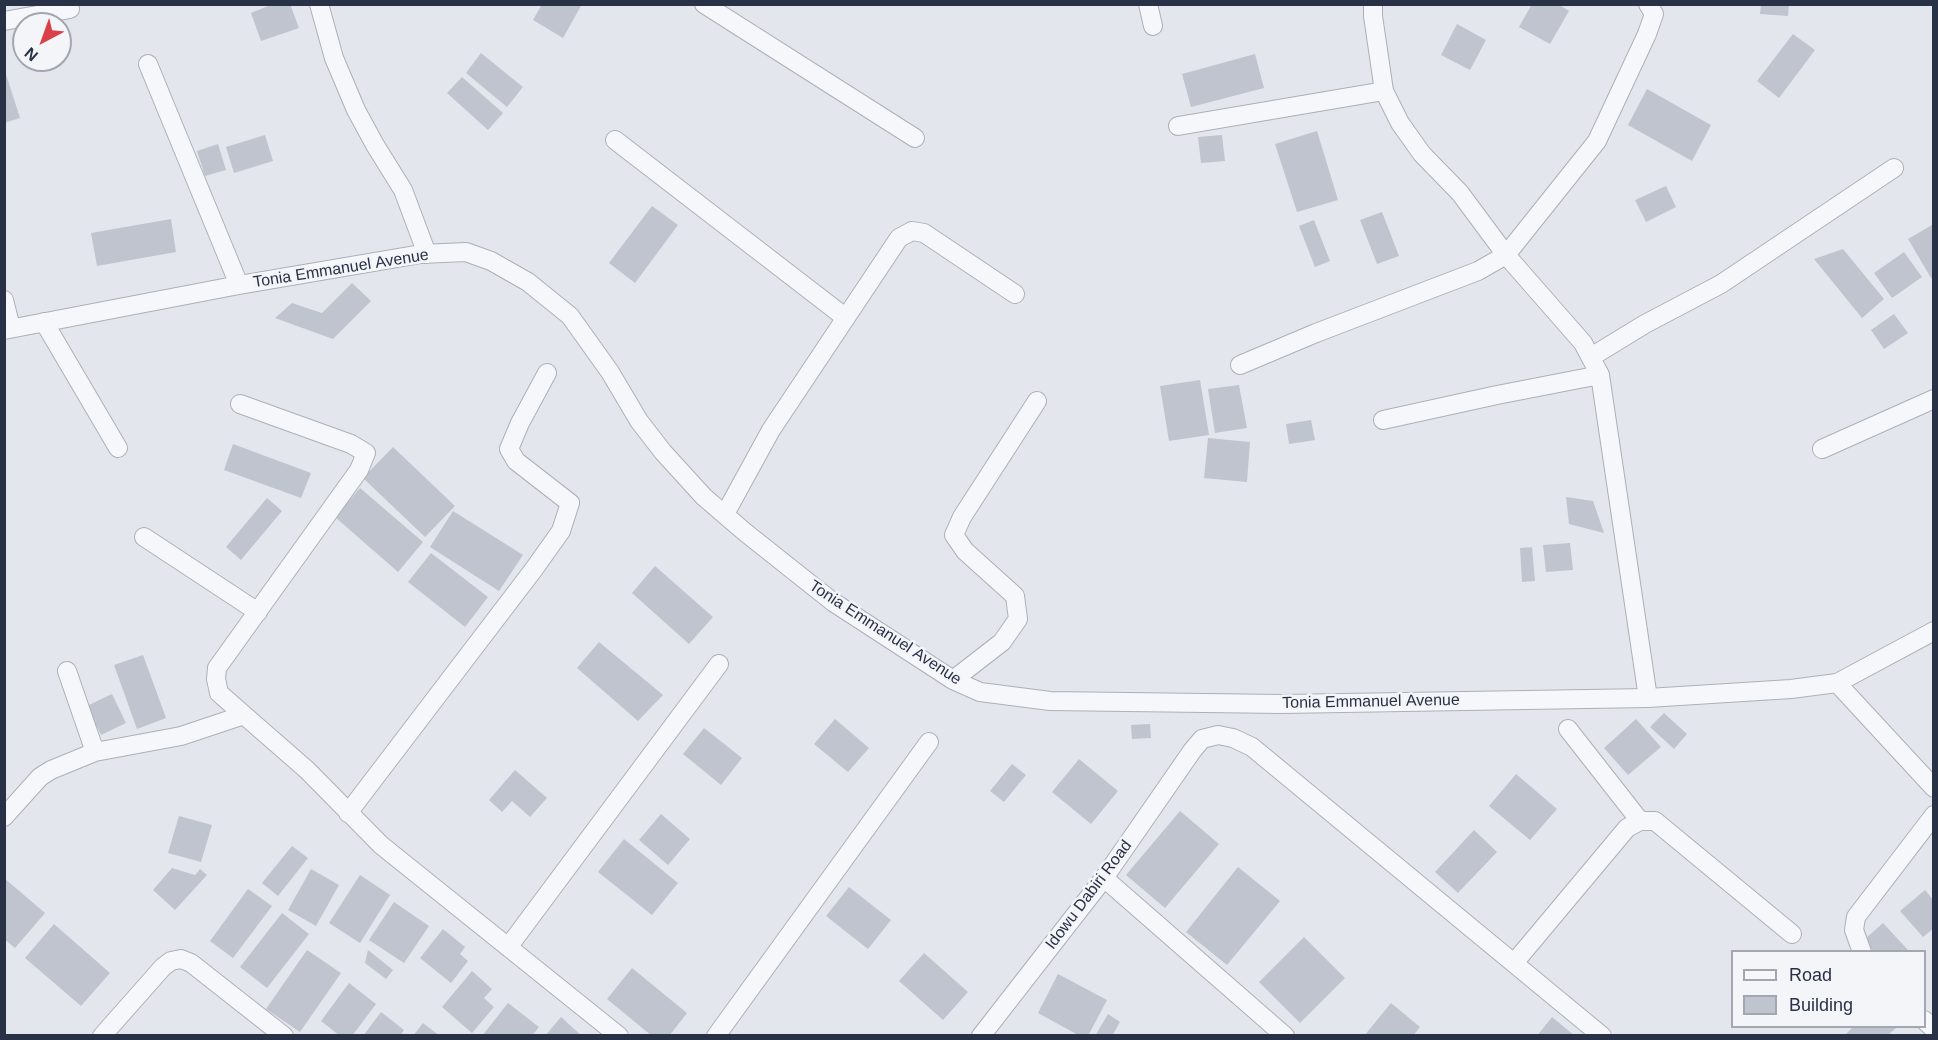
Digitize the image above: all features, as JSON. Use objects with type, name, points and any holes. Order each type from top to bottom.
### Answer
[{"type":"street","points":[[319,4],[334,58],[375,145],[403,190],[427,254]]},
{"type":"street","points":[[704,4],[915,138]]},
{"type":"street","points":[[1148,4],[1153,26]]},
{"type":"street","points":[[1373,4],[1372,16],[1384,91],[1400,123],[1422,154],[1460,193],[1506,255],[1583,343],[1600,375],[1648,698]]},
{"type":"street","points":[[1240,365],[1316,333],[1478,271],[1506,255],[1597,141],[1647,34],[1654,14],[1648,4]]},
{"type":"street","points":[[4,21],[70,9]]},
{"type":"street","points":[[148,64],[239,285]]},
{"type":"street","points":[[1178,126],[1384,91]]},
{"type":"street","points":[[615,140],[846,318]]},
{"type":"street","points":[[1591,357],[1645,324],[1721,284],[1894,168]]},
{"type":"street","points":[[725,514],[771,430],[899,238],[912,231],[924,233],[1015,294]]},
{"type":"street","name":"Tonia Emmanuel Avenue","points":[[8,329],[239,285],[427,254],[466,252],[490,261],[528,282],[570,316],[610,372],[639,421],[663,452],[704,497],[746,533],[833,602],[954,680],[980,692],[1050,701],[1282,704],[1648,698],[1791,689],[1838,683],[1934,631]]},
{"type":"street","points":[[4,300],[8,329]]},
{"type":"street","points":[[44,322],[118,448]]},
{"type":"street","points":[[348,813],[561,531],[570,503],[516,461],[509,449],[547,373]]},
{"type":"street","points":[[1383,420],[1497,394],[1600,375]]},
{"type":"street","points":[[1822,449],[1934,399]]},
{"type":"street","points":[[954,680],[1002,642],[1018,619],[1015,596],[965,551],[954,535],[962,517],[1037,401]]},
{"type":"street","points":[[240,404],[351,444],[366,453],[359,471],[217,668],[216,679],[219,693],[307,770],[381,845],[619,1035]]},
{"type":"street","points":[[144,537],[258,612]]},
{"type":"street","points":[[509,946],[719,664]]},
{"type":"street","points":[[67,671],[95,752]]},
{"type":"street","points":[[1838,683],[1934,788]]},
{"type":"street","points":[[4,817],[40,777],[51,770],[95,752],[181,736],[244,715]]},
{"type":"street","points":[[1568,729],[1640,821]]},
{"type":"street","name":"Idowu Dabiri Road","points":[[981,1035],[1104,878],[1192,751],[1202,739],[1218,735],[1233,738],[1252,747],[1514,963]]},
{"type":"street","points":[[716,1035],[929,742]]},
{"type":"street","points":[[1862,950],[1854,930],[1857,917],[1934,815]]},
{"type":"street","points":[[1602,1035],[1514,963],[1627,828],[1640,821],[1655,821],[1792,933]]},
{"type":"street","points":[[1104,878],[1285,1035]]},
{"type":"street","points":[[102,1035],[163,968],[171,961],[181,959],[191,963],[284,1035]]},
{"type":"building","points":[[273,4],[290,4],[299,28],[261,41],[251,13]]},
{"type":"building","points":[[542,4],[582,4],[563,38],[533,20]]},
{"type":"building","points":[[1532,4],[1558,4],[1569,11],[1550,44],[1519,27]]},
{"type":"building","points":[[1761,4],[1789,4],[1788,16],[1760,14]]},
{"type":"building","points":[[1457,24],[1486,40],[1470,70],[1441,55]]},
{"type":"building","points":[[1793,34],[1815,50],[1779,98],[1757,81]]},
{"type":"building","points":[[481,53],[523,87],[507,107],[466,73]]},
{"type":"building","points":[[1255,54],[1264,88],[1191,107],[1182,74]]},
{"type":"building","points":[[4,72],[20,118],[4,123]]},
{"type":"building","points":[[462,77],[503,113],[488,130],[447,93]]},
{"type":"building","points":[[1647,89],[1711,125],[1692,161],[1628,125]]},
{"type":"building","points":[[1317,131],[1338,200],[1297,212],[1275,144]]},
{"type":"building","points":[[265,135],[273,161],[234,173],[226,147]]},
{"type":"building","points":[[1222,135],[1225,161],[1201,163],[1198,137]]},
{"type":"building","points":[[218,144],[226,170],[205,176],[197,151]]},
{"type":"building","points":[[1666,186],[1676,207],[1646,222],[1635,200]]},
{"type":"building","points":[[652,206],[678,225],[635,283],[609,263]]},
{"type":"building","points":[[1382,212],[1399,256],[1377,264],[1360,220]]},
{"type":"building","points":[[171,219],[176,252],[97,266],[91,233]]},
{"type":"building","points":[[1314,220],[1330,261],[1315,267],[1299,226]]},
{"type":"building","points":[[1932,225],[1934,228],[1934,277],[1931,278],[1908,239]]},
{"type":"building","points":[[1843,249],[1884,299],[1862,318],[1814,259]]},
{"type":"building","points":[[1904,252],[1922,277],[1892,298],[1874,273]]},
{"type":"building","points":[[352,283],[371,301],[333,339],[275,318],[292,303],[322,313]]},
{"type":"building","points":[[1894,314],[1908,333],[1884,349],[1871,330]]},
{"type":"building","points":[[1200,380],[1209,435],[1169,441],[1160,386]]},
{"type":"building","points":[[1239,385],[1247,428],[1215,433],[1208,389]]},
{"type":"building","points":[[1311,420],[1315,440],[1289,444],[1286,424]]},
{"type":"building","points":[[1208,438],[1250,442],[1247,482],[1204,478]]},
{"type":"building","points":[[233,444],[311,473],[301,498],[224,470]]},
{"type":"building","points":[[393,447],[455,506],[425,537],[363,478]]},
{"type":"building","points":[[360,488],[423,542],[398,572],[335,517]]},
{"type":"building","points":[[1566,497],[1593,501],[1604,533],[1569,524]]},
{"type":"building","points":[[267,498],[282,511],[241,560],[226,547]]},
{"type":"building","points":[[453,511],[523,555],[499,591],[430,547]]},
{"type":"building","points":[[1570,543],[1573,570],[1546,572],[1543,545]]},
{"type":"building","points":[[1532,547],[1535,581],[1522,582],[1520,548]]},
{"type":"building","points":[[431,553],[488,597],[465,627],[408,582]]},
{"type":"building","points":[[655,566],[713,617],[689,644],[632,593]]},
{"type":"building","points":[[599,642],[663,695],[638,721],[577,668]]},
{"type":"building","points":[[143,655],[166,718],[137,729],[114,665]]},
{"type":"building","points":[[112,694],[126,723],[101,735],[87,706]]},
{"type":"building","points":[[1664,713],[1687,734],[1674,749],[1650,727]]},
{"type":"building","points":[[835,719],[869,748],[848,772],[814,744]]},
{"type":"building","points":[[1636,719],[1661,747],[1628,775],[1604,748]]},
{"type":"building","points":[[1150,724],[1151,738],[1132,739],[1131,725]]},
{"type":"building","points":[[704,728],[742,758],[721,785],[683,754]]},
{"type":"building","points":[[1079,759],[1118,791],[1091,824],[1052,792]]},
{"type":"building","points":[[1012,764],[1026,775],[1004,802],[990,791]]},
{"type":"building","points":[[515,770],[547,798],[530,817],[512,801],[502,812],[489,800]]},
{"type":"building","points":[[1516,774],[1557,809],[1530,840],[1489,806]]},
{"type":"building","points":[[1180,811],[1219,844],[1165,908],[1126,875]]},
{"type":"building","points":[[661,814],[690,839],[668,865],[639,840]]},
{"type":"building","points":[[179,816],[212,825],[201,862],[168,853]]},
{"type":"building","points":[[1474,830],[1497,852],[1458,893],[1435,872]]},
{"type":"building","points":[[624,839],[678,883],[652,915],[598,872]]},
{"type":"building","points":[[292,846],[308,858],[278,896],[262,883]]},
{"type":"building","points":[[1238,867],[1280,901],[1227,965],[1186,932]]},
{"type":"building","points":[[172,868],[195,875],[200,869],[207,875],[175,910],[153,890]]},
{"type":"building","points":[[311,869],[339,885],[316,926],[288,910]]},
{"type":"building","points":[[360,875],[390,895],[360,943],[329,923]]},
{"type":"building","points":[[4,878],[45,913],[15,948],[4,939]]},
{"type":"building","points":[[849,887],[891,920],[868,949],[826,916]]},
{"type":"building","points":[[248,889],[272,906],[233,958],[210,941]]},
{"type":"building","points":[[1925,890],[1934,901],[1934,928],[1923,937],[1900,911]]},
{"type":"building","points":[[394,902],[429,926],[404,963],[369,940]]},
{"type":"building","points":[[282,913],[309,934],[267,988],[240,967]]},
{"type":"building","points":[[1883,923],[1908,950],[1872,950],[1864,940]]},
{"type":"building","points":[[54,924],[110,973],[81,1006],[25,958]]},
{"type":"building","points":[[443,929],[465,947],[460,954],[468,961],[451,983],[420,958]]},
{"type":"building","points":[[1304,937],[1345,978],[1300,1023],[1259,982]]},
{"type":"building","points":[[307,950],[341,973],[300,1032],[266,1009]]},
{"type":"building","points":[[368,950],[393,970],[386,979],[365,963]]},
{"type":"building","points":[[924,953],[968,992],[943,1020],[899,981]]},
{"type":"building","points":[[632,968],[687,1013],[669,1036],[652,1036],[607,999]]},
{"type":"building","points":[[472,971],[492,989],[484,998],[494,1007],[472,1033],[442,1007]]},
{"type":"building","points":[[1058,974],[1107,1000],[1088,1036],[1080,1036],[1038,1013]]},
{"type":"building","points":[[349,983],[376,1004],[352,1036],[340,1036],[321,1021]]},
{"type":"building","points":[[508,1003],[539,1027],[532,1036],[482,1036]]},
{"type":"building","points":[[1391,1003],[1420,1027],[1413,1036],[1364,1036]]},
{"type":"building","points":[[381,1012],[404,1030],[400,1036],[363,1036]]},
{"type":"building","points":[[1108,1014],[1120,1022],[1112,1036],[1095,1036]]},
{"type":"building","points":[[561,1017],[582,1036],[545,1036]]},
{"type":"building","points":[[1552,1017],[1575,1036],[1537,1036]]},
{"type":"building","points":[[423,1023],[440,1036],[413,1036]]},
{"type":"building","points":[[1852,1028],[1896,1028],[1887,1036],[1844,1036]]}]
